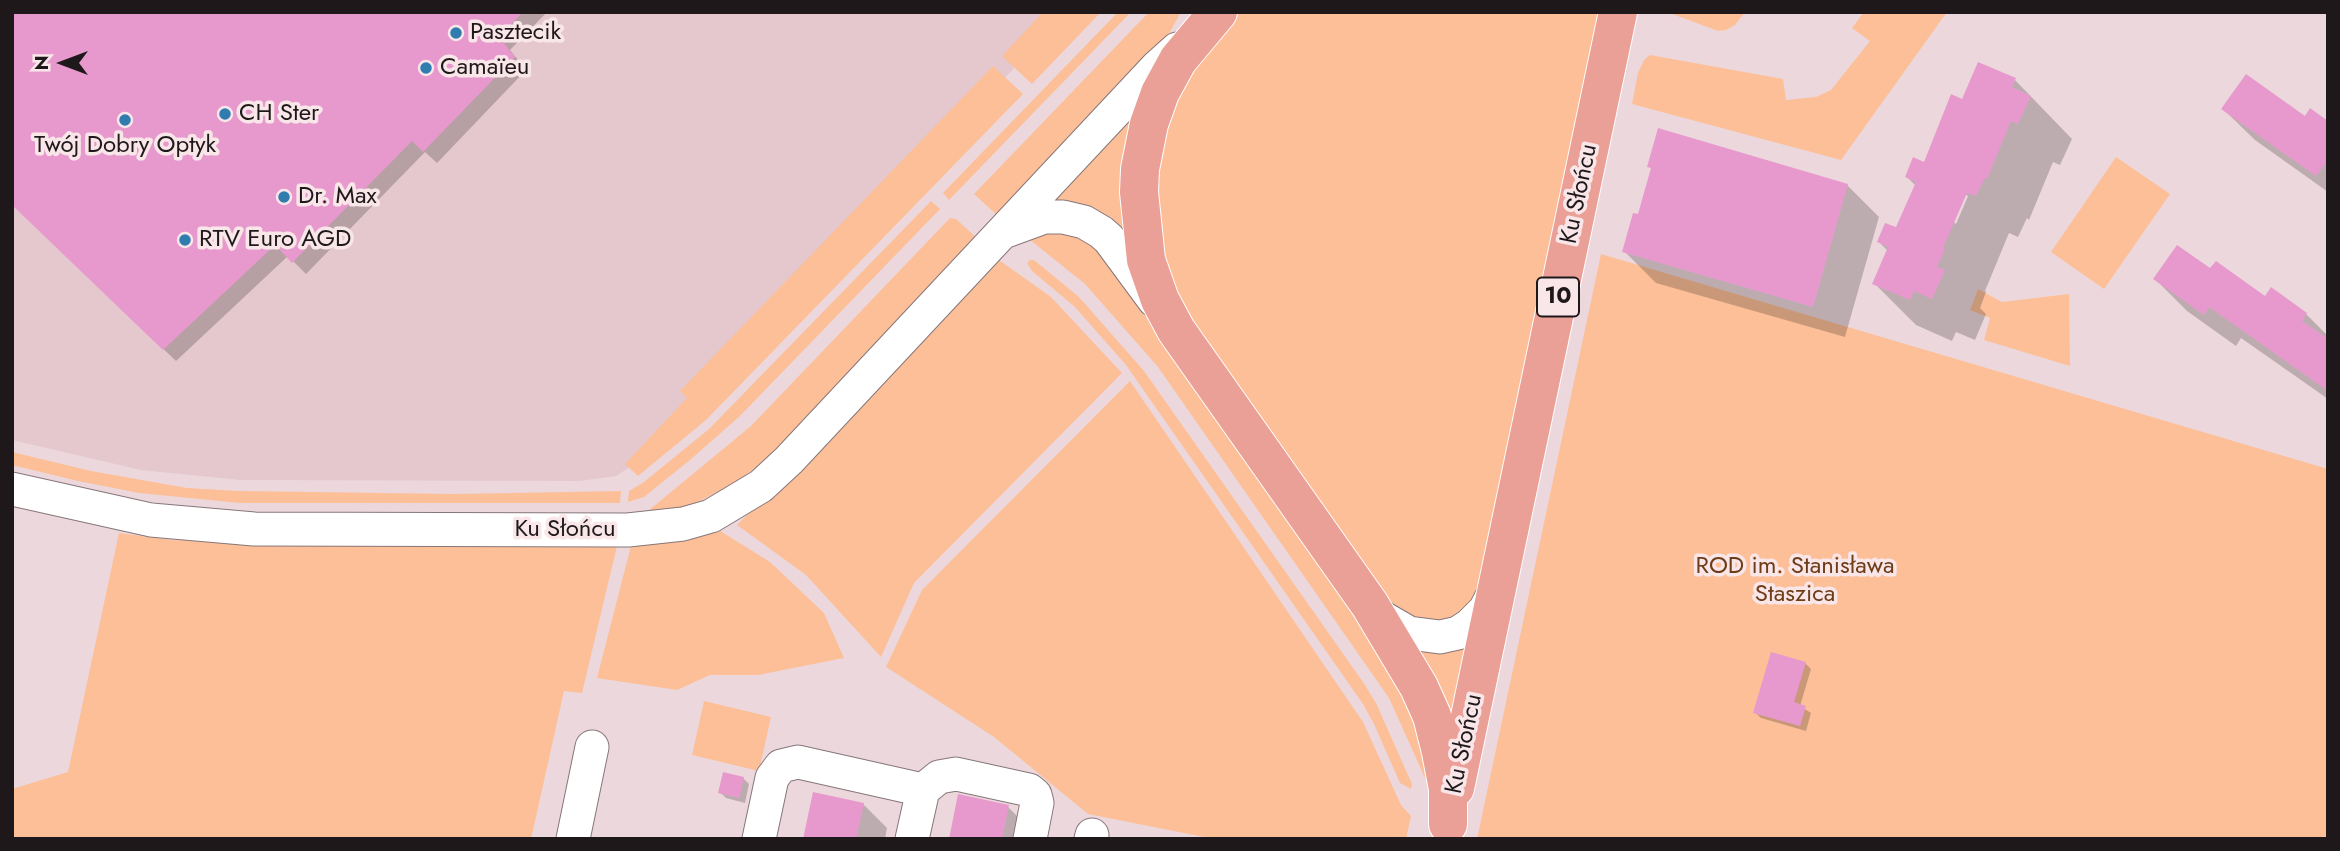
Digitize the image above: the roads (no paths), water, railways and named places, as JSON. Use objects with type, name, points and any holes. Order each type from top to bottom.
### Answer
[{"type":"main road","name":"Ku Słońcu","points":[[1217,12],[1178,60],[1154,109],[1140,169],[1139,209],[1146,260],[1156,289],[1176,330],[1370,605],[1414,677],[1428,706],[1446,775],[1447,831]]},
{"type":"main road","name":"Ku Słońcu","points":[[1447,831],[1618,12]]},
{"type":"street","name":"Ku Słońcu","points":[[12,489],[124,515],[216,527],[628,530],[683,524],[711,516],[774,474],[843,405],[1157,67],[1217,12]]},
{"type":"street","name":"Ku Słońcu","points":[[1003,232],[1035,218],[1053,216],[1073,218],[1093,226],[1119,251],[1176,330]]},
{"type":"street","name":"Ku Słońcu","points":[[1370,605],[1383,618],[1409,633],[1425,637],[1446,636],[1464,629],[1479,616],[1493,597],[1498,582]]},
{"type":"street","points":[[573,839],[592,747]]},
{"type":"street","points":[[759,839],[772,778],[781,766],[798,762],[923,790]]},
{"type":"street","points":[[912,839],[923,790],[939,777],[956,774],[1029,790],[1035,794],[1037,803],[1030,839]]},
{"type":"place","name":"Pasztecik","points":[[456,33]]},
{"type":"place","name":"Camaïeu","points":[[426,68]]},
{"type":"place","name":"CH Ster","points":[[225,114]]},
{"type":"place","name":"Twój Dobry Optyk","points":[[125,120]]},
{"type":"place","name":"Dr. Max","points":[[284,197]]},
{"type":"place","name":"RTV Euro AGD","points":[[185,240]]},
{"type":"park label","name":"ROD im. Stanisława Staszica","points":[[1795,581]]}]
